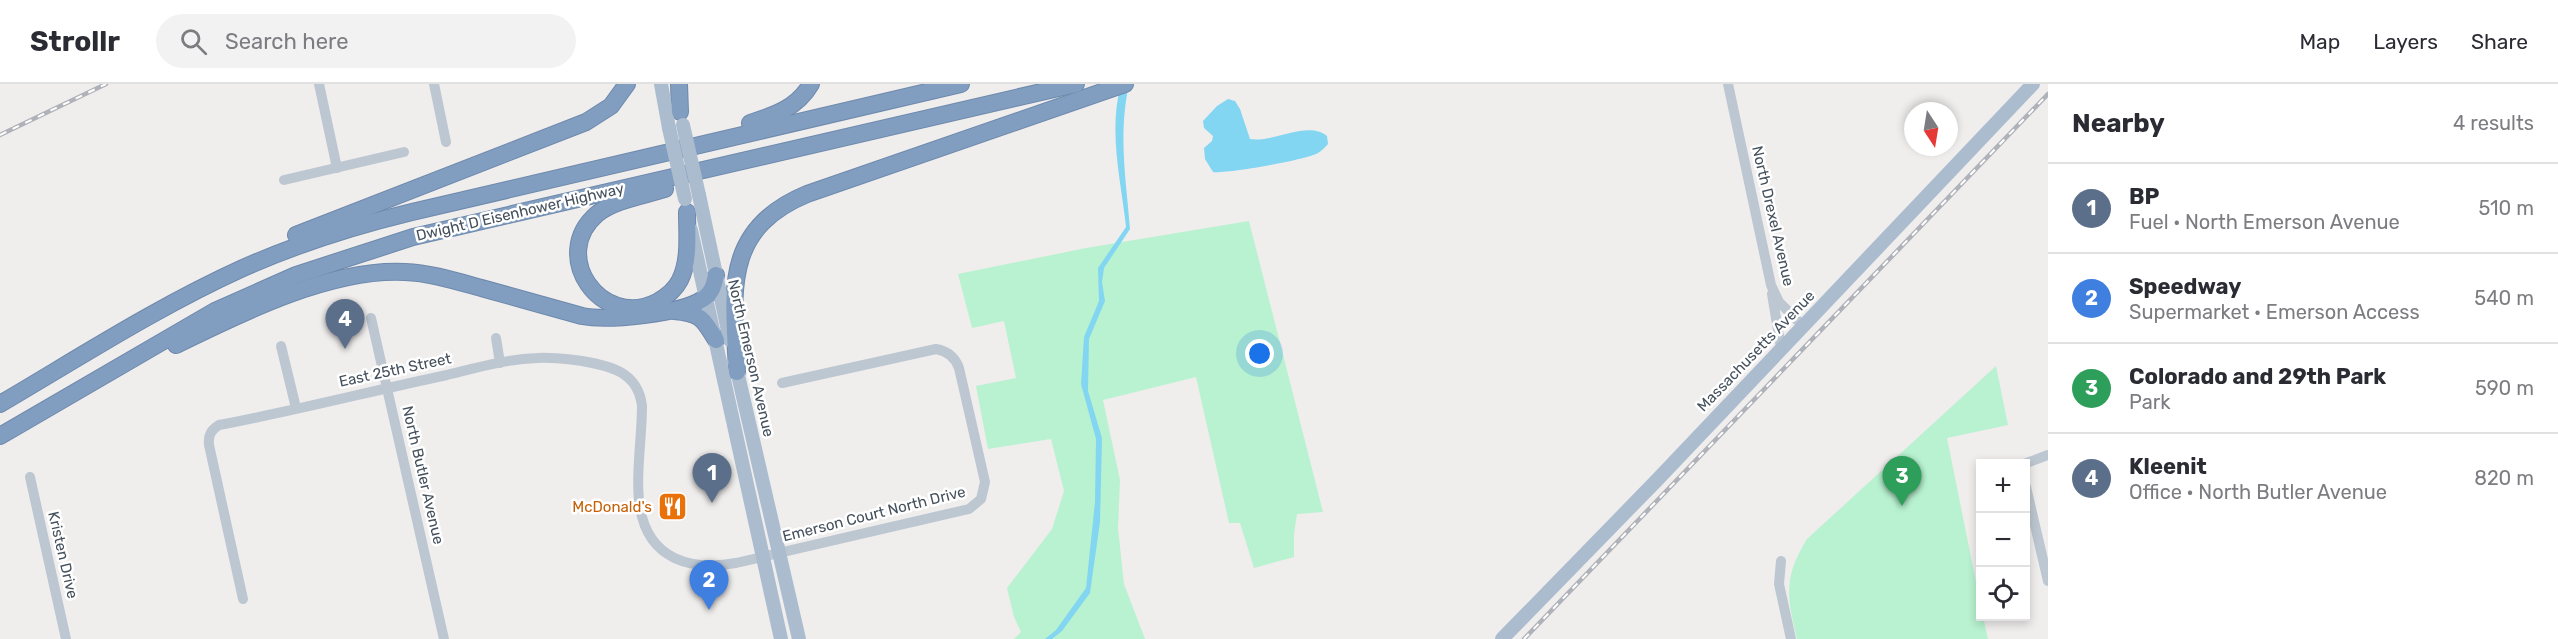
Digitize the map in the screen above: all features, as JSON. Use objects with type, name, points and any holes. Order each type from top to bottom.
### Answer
[{"type":"highway","points":[[194,292],[255,256],[297,235],[586,122],[611,106],[627,84]]},
{"type":"highway","points":[[678,121],[679,84]]},
{"type":"highway","points":[[643,158],[782,112],[801,98],[811,84]]},
{"type":"highway","name":"Dwight D Eisenhower Highway","points":[[0,404],[194,292],[277,254],[358,226],[961,84]]},
{"type":"highway","name":"Dwight D Eisenhower Highway","points":[[0,436],[215,310],[296,275],[357,254],[412,237],[1076,84]]},
{"type":"highway","points":[[738,372],[733,300],[735,276],[746,248],[757,230],[772,214],[807,194],[1125,84]]},
{"type":"highway","points":[[686,205],[684,269],[678,284],[667,295],[646,306],[626,308],[607,301],[590,286],[579,265],[579,245],[585,228],[599,212],[614,205],[792,150]]},
{"type":"highway","points":[[59,402],[256,308],[321,285],[366,274],[405,272],[442,278],[587,317],[623,318],[696,303],[712,290],[716,275]]},
{"type":"highway","points":[[667,310],[697,315],[706,323],[716,340]]},
{"type":"main road","name":"North Emerson Avenue","points":[[661,84],[678,121],[699,195],[738,372],[771,554],[781,639]]},
{"type":"main road","name":"North Emerson Avenue","points":[[674,84],[686,205],[706,297],[771,554],[799,639]]},
{"type":"main road","name":"Massachusetts Avenue","points":[[1502,639],[2034,84]]},
{"type":"street","points":[[319,84],[338,168]]},
{"type":"street","points":[[434,84],[446,142]]},
{"type":"street","name":"North Drexel Avenue","points":[[1728,84],[1771,285],[1779,302],[1803,326]]},
{"type":"street","points":[[284,180],[404,152]]},
{"type":"street","points":[[1771,285],[1781,348]]},
{"type":"street","name":"North Butler Avenue","points":[[371,318],[444,639]]},
{"type":"street","points":[[496,338],[500,363]]},
{"type":"street","points":[[281,346],[296,408]]},
{"type":"street","name":"Emerson Court North Drive","points":[[627,376],[635,385],[641,398],[640,506],[645,526],[654,541],[675,558],[696,566],[722,565],[969,509],[981,500],[985,489],[984,480],[958,368],[950,354],[936,349],[782,383]]},
{"type":"street","name":"East 25th Street","points":[[243,599],[209,445],[209,436],[219,425],[387,387],[537,357],[561,358],[612,367],[627,376]]},
{"type":"street","points":[[2030,462],[2048,455]]},
{"type":"street","name":"Kristen Drive","points":[[30,477],[66,639]]},
{"type":"street","points":[[2030,507],[2048,581]]},
{"type":"street","points":[[1781,561],[1779,584],[1791,639]]},
{"type":"green space","points":[[1249,221],[1323,512],[1297,514],[1294,557],[1254,568],[1240,523],[1229,523],[1196,377],[1103,400],[1120,480],[1118,528],[1124,584],[1145,639],[1014,639],[1021,632],[1014,617],[1007,588],[1052,529],[1064,491],[1051,439],[988,449],[976,386],[1016,378],[1004,321],[972,328],[958,274],[1086,248]]},
{"type":"green space","points":[[1996,366],[2008,425],[1947,438],[1976,582],[1976,621],[1984,621],[1988,639],[1797,639],[1789,588],[1794,565],[1807,539]]},
{"type":"water","points":[[1121,84],[1129,84],[1123,139],[1130,229],[1104,268],[1102,282],[1105,301],[1089,339],[1088,391],[1102,438],[1100,522],[1090,593],[1062,631],[1052,639],[1045,639],[1056,630],[1086,588],[1095,502],[1096,439],[1081,384],[1084,337],[1099,301],[1098,268],[1126,227],[1116,138],[1117,102]]},
{"type":"water","points":[[1228,99],[1235,101],[1240,109],[1250,139],[1269,138],[1310,130],[1327,136],[1328,144],[1311,156],[1249,169],[1213,172],[1205,159],[1204,148],[1212,141],[1213,136],[1204,128],[1203,121],[1217,106]]},
{"type":"railway","points":[[0,135],[106,84]]},
{"type":"railway","points":[[1524,639],[2048,94]]},
{"type":"place","name":"Kleenit","points":[[345,349]]},
{"type":"place","name":"BP","points":[[712,503]]},
{"type":"place","name":"Colorado and 29th Park","points":[[1902,506]]},
{"type":"place","name":"McDonald's","points":[[673,507]]},
{"type":"place","name":"Speedway","points":[[709,610]]}]
